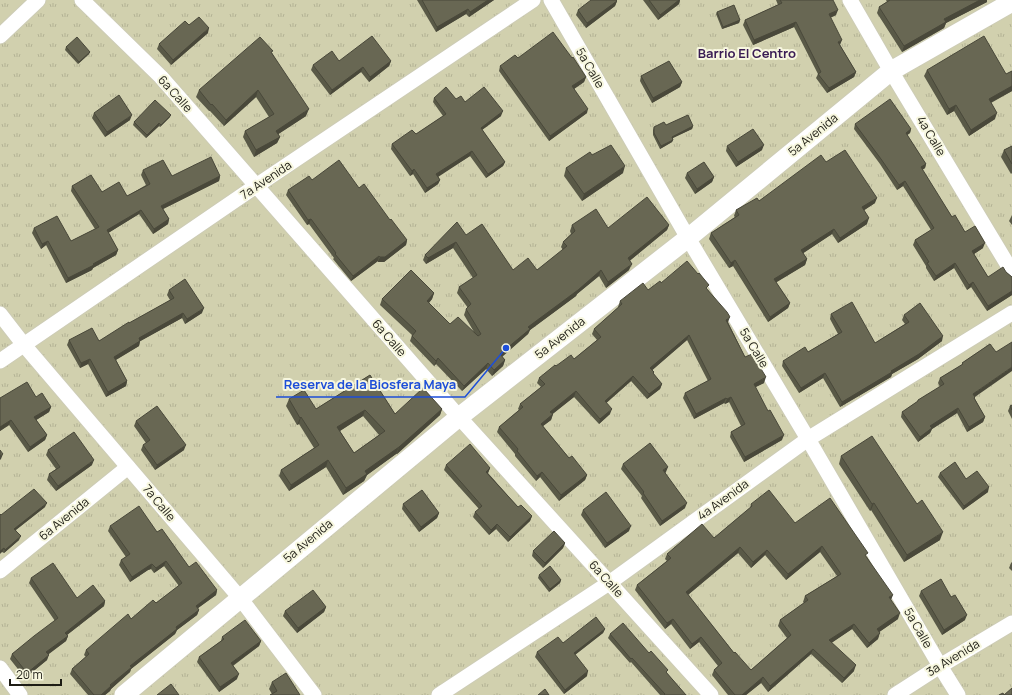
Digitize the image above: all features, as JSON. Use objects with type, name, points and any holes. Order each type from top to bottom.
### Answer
[{"type":"street","points":[[0,36],[38,0]]},
{"type":"street","name":"6a Calle","points":[[82,0],[161,77],[459,417],[711,695]]},
{"type":"street","name":"7a Avenida","points":[[0,361],[256,186],[533,0]]},
{"type":"street","name":"5a Calle","points":[[551,0],[688,238],[808,438],[958,695]]},
{"type":"street","name":"4a Calle","points":[[850,0],[1012,272]]},
{"type":"street","name":"5a Avenida","points":[[124,695],[459,417],[688,238],[891,71],[1012,2]]},
{"type":"street","name":"4a Avenida","points":[[440,695],[609,583],[808,438],[1012,313]]},
{"type":"street","name":"7a Calle","points":[[0,314],[24,345],[240,598],[314,695]]},
{"type":"street","name":"6a Avenida","points":[[0,570],[128,467]]},
{"type":"street","name":"3a Avenida","points":[[895,695],[1012,623]]},
{"type":"street","points":[[0,668],[20,695]]},
{"type":"green space","points":[[0,0],[1012,0],[1012,695],[0,695]]},
{"type":"building","points":[[422,0],[488,0],[470,12],[468,9],[437,27]]},
{"type":"building","points":[[591,0],[617,1],[587,23],[578,10]]},
{"type":"building","points":[[649,0],[679,0],[660,15]]},
{"type":"building","points":[[780,0],[833,0],[838,10],[829,14],[842,40],[838,42],[856,72],[829,88],[818,74],[821,72],[796,22],[754,40],[745,20],[782,3]]},
{"type":"building","points":[[890,0],[980,0],[944,19],[946,22],[904,46],[879,7]]},
{"type":"building","points":[[734,5],[740,20],[723,27],[717,12]]},
{"type":"building","points":[[199,17],[209,28],[173,60],[159,44],[185,21],[189,25]]},
{"type":"building","points":[[553,32],[572,58],[573,57],[586,77],[572,86],[588,109],[550,136],[500,66],[515,55],[518,58]]},
{"type":"building","points":[[372,36],[391,61],[370,77],[363,67],[332,90],[313,65],[332,51],[339,61]]},
{"type":"building","points":[[984,36],[1006,74],[1012,71],[1012,86],[989,99],[997,113],[971,130],[956,105],[949,109],[927,70]]},
{"type":"building","points":[[77,37],[90,52],[79,62],[66,47]]},
{"type":"building","points":[[260,37],[273,51],[271,52],[309,109],[276,131],[280,137],[256,150],[245,131],[274,114],[258,90],[226,120],[199,90]]},
{"type":"building","points":[[669,61],[682,82],[653,98],[641,76]]},
{"type":"building","points":[[446,87],[456,99],[461,96],[465,102],[484,87],[503,111],[481,128],[505,162],[488,174],[472,151],[436,174],[440,180],[427,188],[414,169],[412,171],[392,144],[412,130],[416,134],[446,114],[434,98]]},
{"type":"building","points":[[119,95],[132,115],[107,132],[94,113]]},
{"type":"building","points":[[890,99],[911,129],[906,133],[926,164],[921,167],[952,217],[955,215],[965,232],[975,226],[985,243],[972,251],[988,277],[1003,267],[1012,277],[1012,291],[988,306],[973,282],[969,285],[955,263],[936,276],[927,263],[929,262],[915,240],[934,228],[905,181],[899,185],[855,124]]},
{"type":"building","points":[[155,100],[171,115],[161,125],[159,123],[147,135],[134,122]]},
{"type":"building","points":[[688,115],[693,126],[672,137],[673,140],[661,146],[654,133],[654,127],[664,122],[666,125]]},
{"type":"building","points":[[753,129],[764,145],[738,162],[727,146]]},
{"type":"building","points":[[611,145],[625,166],[584,194],[566,168],[590,152],[592,155]]},
{"type":"building","points":[[1012,146],[1012,164],[1004,150]]},
{"type":"building","points":[[845,150],[877,198],[862,207],[869,218],[840,238],[834,229],[801,250],[807,259],[774,279],[790,303],[770,317],[735,260],[731,263],[711,233],[739,215],[736,210],[757,198],[759,201],[821,155],[826,162]]},
{"type":"building","points":[[211,157],[220,176],[161,206],[169,219],[154,229],[141,210],[107,230],[118,250],[93,264],[94,265],[68,278],[48,241],[42,244],[34,228],[57,216],[71,241],[99,227],[72,186],[91,175],[102,192],[119,182],[127,196],[150,184],[143,170],[163,160],[172,176]]},
{"type":"building","points":[[339,160],[359,188],[364,184],[390,220],[391,219],[407,240],[385,257],[379,256],[353,276],[335,254],[336,253],[311,219],[308,220],[288,190],[309,176],[312,180]]},
{"type":"building","points":[[704,162],[714,177],[697,189],[687,173]]},
{"type":"building","points":[[647,197],[669,225],[628,258],[632,264],[608,282],[601,270],[578,290],[528,327],[530,329],[500,354],[505,360],[494,370],[488,363],[464,386],[438,358],[436,361],[412,336],[416,331],[382,299],[411,270],[434,293],[427,301],[450,324],[458,317],[478,336],[481,334],[466,309],[471,304],[459,287],[477,275],[456,242],[428,258],[425,255],[457,222],[466,235],[482,224],[513,270],[528,258],[537,270],[567,246],[563,242],[575,231],[572,225],[596,209],[608,228]]},
{"type":"building","points":[[687,261],[709,285],[706,288],[727,312],[730,317],[726,320],[745,357],[752,354],[766,377],[754,384],[768,411],[770,410],[784,435],[745,457],[731,432],[745,424],[731,397],[726,398],[696,414],[685,393],[711,379],[689,335],[650,368],[662,384],[649,394],[633,376],[605,401],[612,409],[600,419],[576,391],[550,412],[553,414],[541,424],[569,458],[572,456],[587,475],[561,495],[542,472],[537,476],[517,451],[518,449],[499,427],[523,407],[520,404],[545,384],[539,378],[555,365],[556,366],[571,355],[574,359],[601,337],[594,329],[622,304],[620,301],[643,283],[648,290],[660,281],[661,283]]},
{"type":"building","points":[[185,279],[204,308],[187,319],[183,313],[139,338],[140,341],[114,357],[127,381],[108,392],[90,359],[81,363],[69,340],[92,328],[99,341],[129,322],[174,298],[169,290]]},
{"type":"building","points":[[852,302],[875,343],[909,322],[904,315],[920,303],[943,336],[919,354],[891,371],[892,372],[842,402],[825,373],[801,388],[783,361],[805,347],[808,352],[842,332],[831,314]]},
{"type":"building","points":[[1012,342],[1012,367],[973,394],[985,417],[969,427],[958,408],[930,426],[932,428],[920,437],[902,412],[944,384],[940,378],[963,364],[962,363],[990,344],[996,352]]},
{"type":"building","points":[[370,375],[395,414],[423,388],[442,409],[399,447],[365,471],[367,474],[346,488],[328,460],[291,485],[281,470],[319,445],[289,399],[304,390],[316,409]],"holes":[[[365,410],[385,431],[354,453],[337,427]]]},
{"type":"building","points":[[27,382],[36,397],[42,393],[51,407],[34,417],[47,435],[30,447],[11,420],[0,427],[0,398]]},
{"type":"building","points":[[157,406],[186,445],[157,465],[143,445],[150,440],[136,421]]},
{"type":"building","points":[[74,432],[94,460],[58,486],[49,474],[60,467],[48,450]]},
{"type":"building","points":[[872,436],[917,504],[922,500],[943,532],[907,555],[874,503],[872,504],[841,456]]},
{"type":"building","points":[[650,443],[668,467],[663,470],[687,503],[662,521],[643,493],[644,492],[623,464]]},
{"type":"building","points":[[470,444],[490,468],[486,472],[518,507],[521,505],[532,516],[510,537],[497,524],[491,530],[475,512],[482,506],[446,465]]},
{"type":"building","points":[[955,462],[966,479],[977,471],[989,487],[964,506],[940,473]]},
{"type":"building","points":[[34,489],[47,503],[14,529],[21,536],[5,550],[4,548],[0,551],[0,514],[1,515]]},
{"type":"building","points":[[422,490],[439,513],[421,527],[403,504]]},
{"type":"building","points":[[769,490],[795,523],[830,498],[868,553],[865,555],[893,595],[889,597],[900,613],[877,629],[880,633],[869,643],[854,624],[829,640],[856,665],[844,678],[813,649],[770,686],[763,677],[742,695],[735,695],[714,670],[722,663],[701,637],[692,644],[673,619],[667,623],[637,585],[671,558],[667,554],[702,524],[714,538],[752,506],[751,504]],"holes":[[[822,546],[841,574],[805,596],[808,600],[780,620],[791,635],[751,670],[735,652],[734,653],[686,592],[740,547],[753,562],[767,550],[788,574]]]},
{"type":"building","points":[[606,492],[631,526],[607,543],[583,510]]},
{"type":"building","points":[[139,506],[157,532],[162,529],[189,567],[196,562],[217,590],[196,606],[199,610],[176,627],[177,629],[130,666],[132,667],[110,685],[111,686],[101,695],[94,695],[72,669],[89,654],[86,650],[128,614],[131,619],[153,600],[156,603],[182,583],[166,561],[156,568],[152,564],[132,577],[121,560],[130,554],[110,526]]},
{"type":"building","points":[[554,531],[565,543],[545,563],[533,551]]},
{"type":"building","points":[[53,563],[77,598],[93,585],[105,601],[65,633],[68,636],[46,652],[49,655],[27,673],[12,654],[58,618],[31,578]]},
{"type":"building","points":[[550,566],[561,580],[550,589],[539,575]]},
{"type":"building","points":[[941,579],[951,597],[955,595],[967,615],[944,630],[921,591]]},
{"type":"building","points":[[313,590],[326,607],[298,628],[285,611]]},
{"type":"building","points":[[596,617],[605,629],[574,653],[588,671],[565,690],[537,652],[558,637],[563,643]]},
{"type":"building","points":[[245,620],[261,641],[231,663],[239,674],[220,687],[199,657],[224,639],[222,637]]},
{"type":"building","points":[[623,623],[649,653],[651,651],[668,670],[666,672],[686,695],[664,695],[665,694],[632,658],[631,659],[610,634]]},
{"type":"building","points":[[286,673],[300,695],[270,695],[277,691],[272,682]]},
{"type":"building","points":[[171,684],[179,695],[157,695]]},
{"type":"building","points":[[1012,688],[1012,695],[1004,695]]},
{"type":"building","points":[[545,689],[549,695],[538,695]]},
{"type":"place","name":"Reserva de la Biosfera Maya","points":[[506,348]]},
{"type":"district","name":"Barrio El Centro","points":[[747,53]]}]
